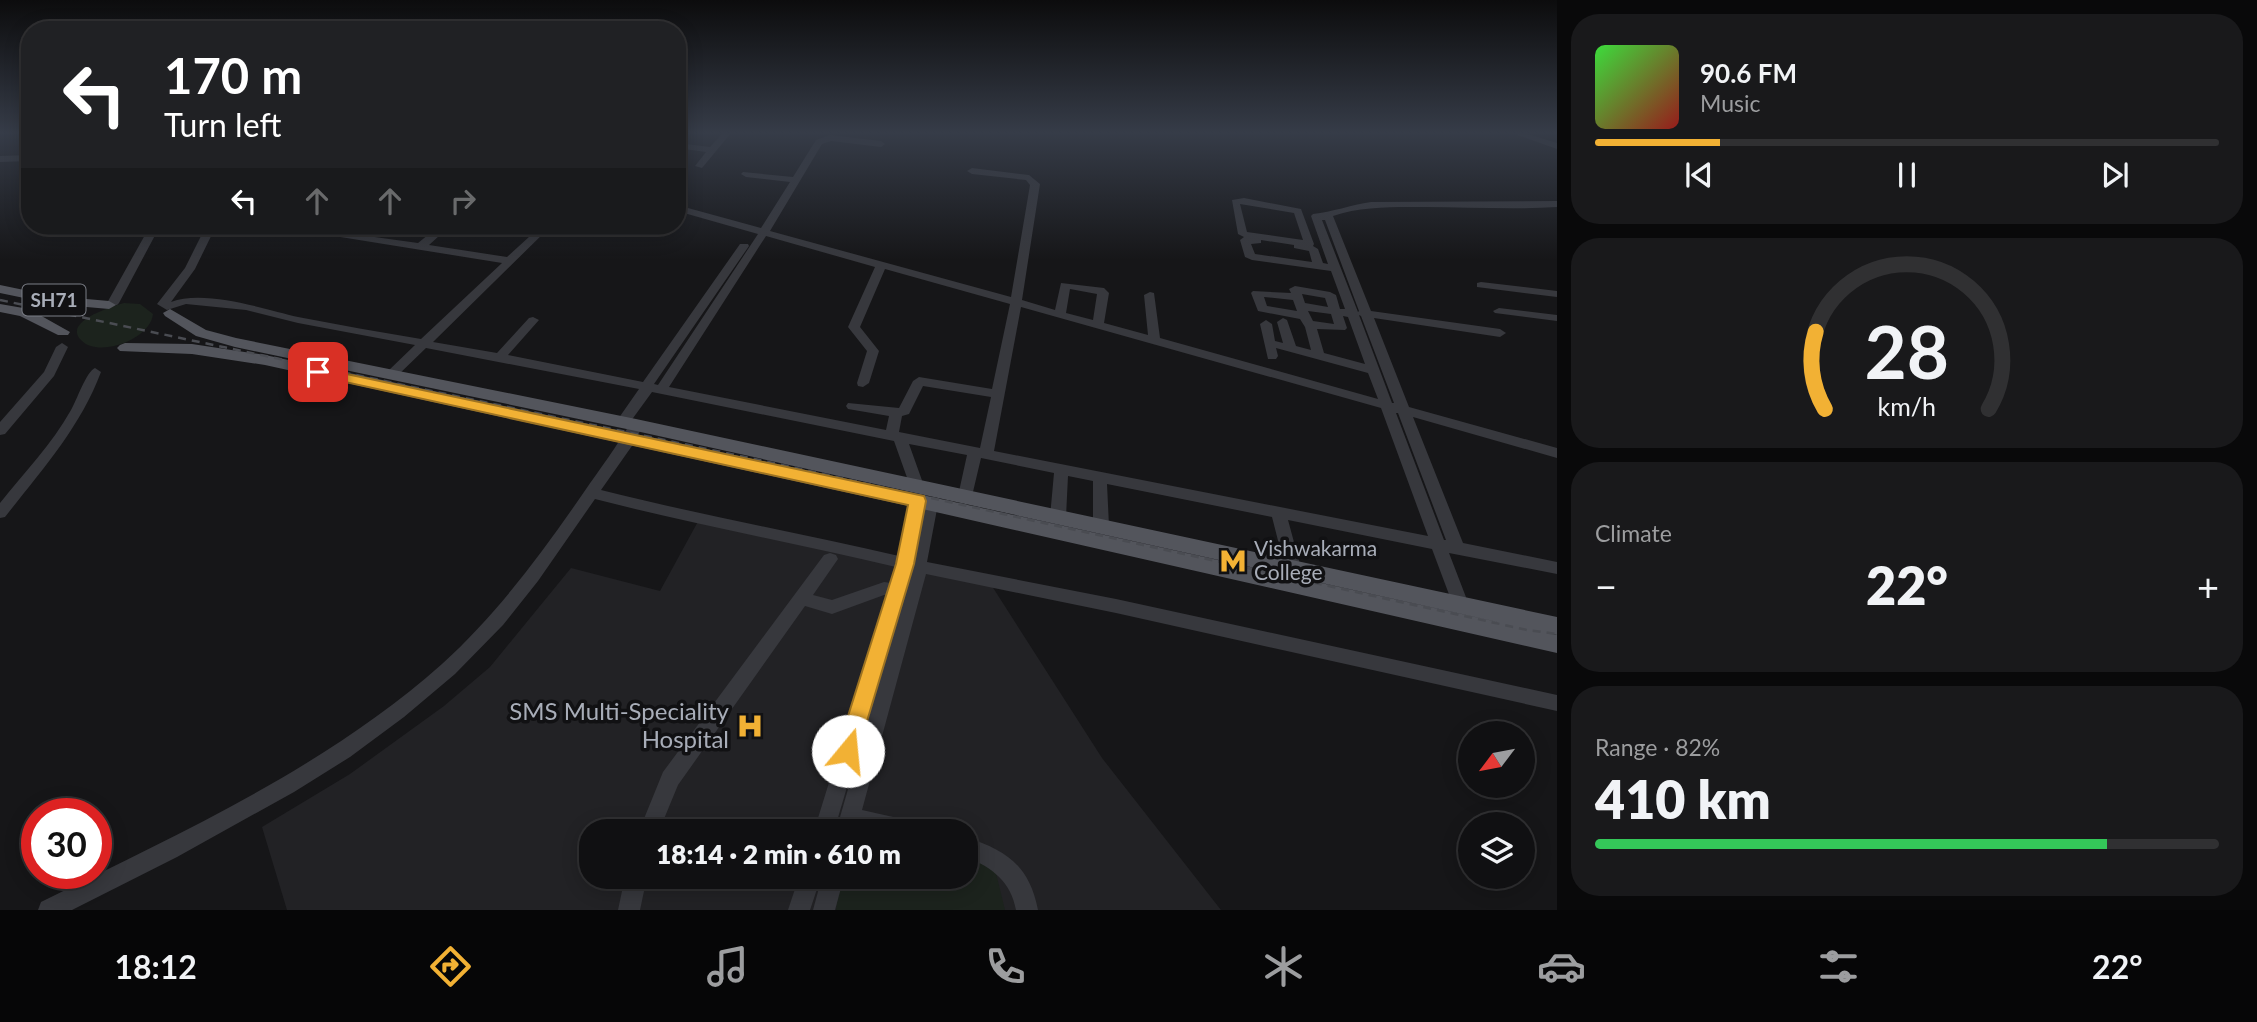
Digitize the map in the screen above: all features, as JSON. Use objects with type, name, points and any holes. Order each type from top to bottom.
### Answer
[{"type":"main road","name":"SH71","points":[[0,289],[53,300],[111,304]]},
{"type":"main road","name":"SH71","points":[[0,307],[24,312],[62,340]]},
{"type":"main road","points":[[167,308],[201,333],[629,429],[1557,644]]},
{"type":"main road","points":[[125,348],[192,349],[265,360],[629,429]]},
{"type":"main road","points":[[922,497],[965,496],[1557,626]]},
{"type":"street","points":[[758,175],[795,180]]},
{"type":"street","points":[[50,910],[243,812],[317,770],[420,693],[497,620],[537,572],[591,493],[651,389],[798,175]]},
{"type":"street","points":[[965,496],[998,394],[1035,184],[1032,180],[1009,175]]},
{"type":"street","points":[[1235,202],[1296,209],[1303,226],[1308,244],[1247,236],[1242,233],[1235,202]]},
{"type":"street","points":[[1323,222],[1338,211],[1406,204],[1497,208],[1557,204]]},
{"type":"street","points":[[686,210],[1557,453]]},
{"type":"street","points":[[1303,226],[1329,218],[1373,370],[1461,605]]},
{"type":"street","points":[[1323,222],[1336,268],[1403,410],[1457,548]]},
{"type":"street","points":[[111,304],[150,235]]},
{"type":"street","points":[[167,308],[207,235]]},
{"type":"street","points":[[348,235],[512,261]]},
{"type":"street","points":[[421,246],[434,235]]},
{"type":"street","points":[[391,375],[537,235]]},
{"type":"street","points":[[1319,266],[1311,247],[1245,240],[1250,256],[1275,260],[1319,266],[1336,268]]},
{"type":"street","points":[[1270,242],[1275,260]]},
{"type":"street","points":[[1287,249],[1290,262]]},
{"type":"street","points":[[1314,252],[1331,254]]},
{"type":"street","points":[[863,383],[873,351],[854,327],[881,265]]},
{"type":"street","points":[[1060,315],[1065,285],[1100,290],[1102,293],[1098,325]]},
{"type":"street","points":[[1481,285],[1557,295]]},
{"type":"street","points":[[1303,311],[1309,325],[1339,329],[1336,311],[1328,294],[1296,289],[1303,311],[1319,356]]},
{"type":"street","points":[[1150,295],[1154,341]]},
{"type":"street","points":[[167,308],[185,300],[206,301],[425,342],[1557,568]]},
{"type":"street","points":[[1272,356],[1264,321],[1283,322],[1303,311],[1358,313],[1500,333]]},
{"type":"street","points":[[1303,311],[1334,331]]},
{"type":"street","points":[[1499,311],[1557,318]]},
{"type":"street","points":[[500,357],[533,320]]},
{"type":"street","points":[[1283,322],[1291,348]]},
{"type":"street","points":[[0,431],[50,373],[62,340]]},
{"type":"street","points":[[1269,343],[1373,370]]},
{"type":"street","points":[[0,513],[71,422],[89,392],[95,372]]},
{"type":"street","points":[[853,406],[897,414],[904,411],[919,381],[998,394]]},
{"type":"street","points":[[828,819],[915,566],[922,497],[896,437],[897,414]]},
{"type":"street","points":[[1058,517],[1062,469]]},
{"type":"street","points":[[1100,477],[1101,526]]},
{"type":"street","points":[[591,493],[686,517],[1116,606],[1557,703]]},
{"type":"street","points":[[1278,512],[1293,568]]},
{"type":"street","points":[[654,819],[670,779],[830,559]]},
{"type":"street","points":[[801,598],[832,607],[884,588],[904,592]]},
{"type":"street","points":[[849,819],[904,592]]},
{"type":"street","points":[[978,853],[1003,864],[1025,891],[1027,910]]},
{"type":"street","points":[[629,910],[633,889]]},
{"type":"street","points":[[799,910],[806,889]]},
{"type":"street","points":[[824,910],[830,889]]},
{"type":"shaded area","points":[[124,303],[140,304],[153,314],[143,331],[123,344],[111,347],[89,345],[81,340],[77,333],[78,327],[84,321],[92,315]]},
{"type":"shaded area","name":"SMS Multi-Speciality Hospital","points":[[701,516],[990,583],[1102,758],[1221,910],[287,910],[262,827],[350,774],[444,706],[490,667],[571,568],[660,591]]},
{"type":"shaded area","points":[[978,853],[994,865],[1005,910],[836,910],[839,889],[978,889]]},
{"type":"railway","points":[[0,300],[764,461],[1527,630],[1557,634]]},
{"type":"place","name":"Vishwakarma College","points":[[1233,561]]},
{"type":"place","name":"SMS Multi-Speciality Hospital","points":[[750,726]]},
{"type":"route","points":[[318,372],[918,501],[905,564],[848,751]]}]
